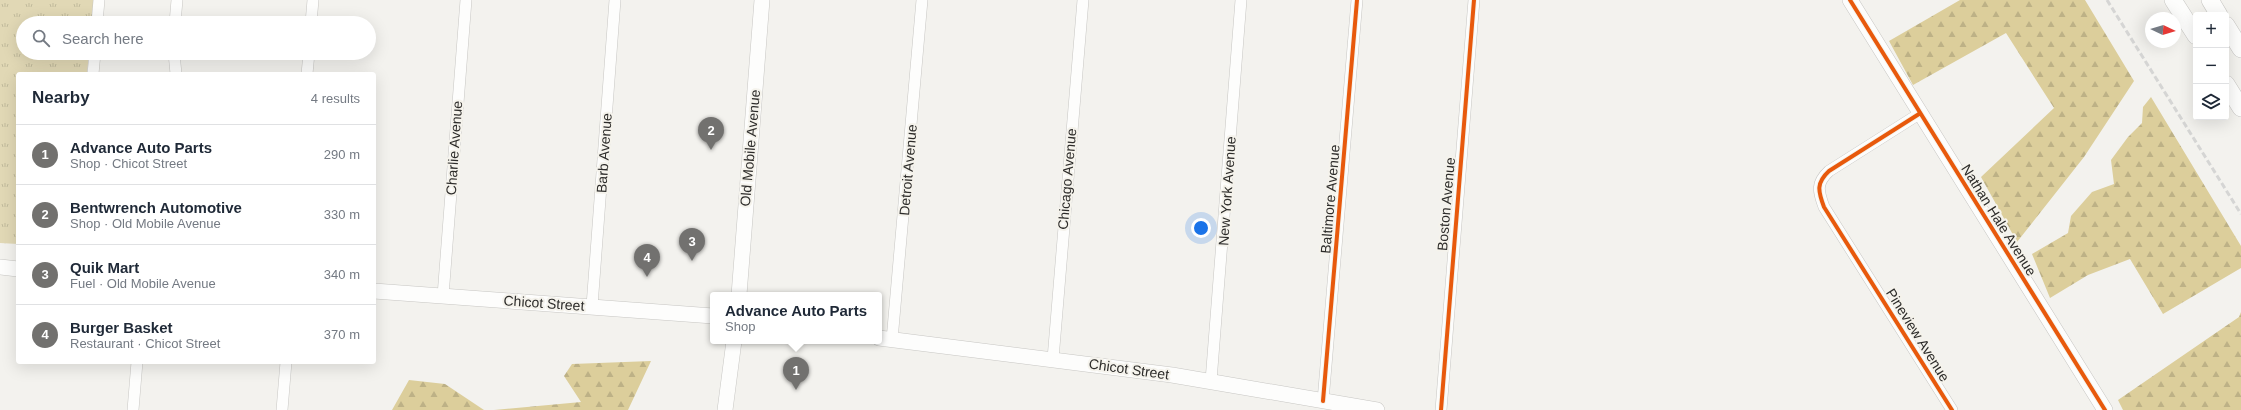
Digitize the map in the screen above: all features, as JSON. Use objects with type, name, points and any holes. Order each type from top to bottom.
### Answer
[{"type":"main road","name":"Old Mobile Avenue","points":[[739,292],[762,0]]},
{"type":"main road","name":"Nathan Hale Avenue","points":[[1850,0],[1919,114],[2105,410]]},
{"type":"main road","points":[[2173,0],[2193,31]]},
{"type":"main road","points":[[2210,0],[2218,12]]},
{"type":"main road","points":[[2229,30],[2241,49]]},
{"type":"main road","points":[[2229,89],[2241,108]]},
{"type":"main road","points":[[0,268],[16,269]]},
{"type":"main road","name":"Chicot Street","points":[[376,291],[710,316]]},
{"type":"main road","name":"Chicot Street","points":[[886,339],[1053,359],[1210,381],[1377,410]]},
{"type":"main road","points":[[725,410],[734,344]]},
{"type":"street","points":[[98,16],[99,0]]},
{"type":"street","points":[[176,16],[177,0]]},
{"type":"street","points":[[312,16],[313,0]]},
{"type":"street","name":"Charlie Avenue","points":[[443,296],[466,0]]},
{"type":"street","name":"Barb Avenue","points":[[592,306],[615,0]]},
{"type":"street","name":"Detroit Avenue","points":[[886,339],[922,0]]},
{"type":"street","name":"Chicago Avenue","points":[[1053,359],[1083,0]]},
{"type":"street","name":"New York Avenue","points":[[1210,381],[1241,0]]},
{"type":"street","name":"Baltimore Avenue","points":[[1323,401],[1357,0]]},
{"type":"street","name":"Boston Avenue","points":[[1441,410],[1474,0]]},
{"type":"street","points":[[94,72],[95,60]]},
{"type":"street","points":[[175,60],[176,72]]},
{"type":"street","points":[[307,72],[308,60]]},
{"type":"street","name":"Pineview Avenue","points":[[1919,114],[1829,170],[1819,183],[1818,189],[1824,207],[1952,410]]},
{"type":"street","points":[[133,410],[137,364]]},
{"type":"street","points":[[282,410],[286,364]]},
{"type":"green space","points":[[0,0],[94,0],[92,16],[16,16],[16,60],[88,60],[87,72],[16,72],[16,244],[0,243]]},
{"type":"green space","points":[[1960,0],[2085,0],[2134,81],[2084,157],[2017,242],[1981,177],[2054,108],[2006,33],[1913,85],[1889,41]]},
{"type":"green space","points":[[2151,97],[2241,246],[2241,268],[2163,314],[2130,259],[2088,275],[2050,298],[2032,254],[2068,233],[2071,216],[2092,192],[2114,184],[2111,160],[2128,137],[2142,123],[2143,107]]},
{"type":"green space","points":[[2241,312],[2241,410],[2123,410],[2118,400],[2239,317]]},
{"type":"green space","points":[[651,361],[628,410],[494,410],[581,402],[564,376],[572,364]]},
{"type":"green space","points":[[409,380],[445,384],[484,410],[392,410]]},
{"type":"railway","points":[[2107,0],[2241,214]]},
{"type":"cycle path","points":[[1323,401],[1357,0]]},
{"type":"cycle path","points":[[1441,410],[1474,0]]},
{"type":"cycle path","points":[[1850,0],[2105,410]]},
{"type":"cycle path","points":[[1919,114],[1829,171],[1822,179],[1819,188],[1824,207],[1952,410]]},
{"type":"place","name":"Bentwrench Automotive","points":[[711,150]]},
{"type":"place","name":"Quik Mart","points":[[692,261]]},
{"type":"place","name":"Burger Basket","points":[[647,277]]},
{"type":"place","name":"Advance Auto Parts","points":[[796,390]]}]
